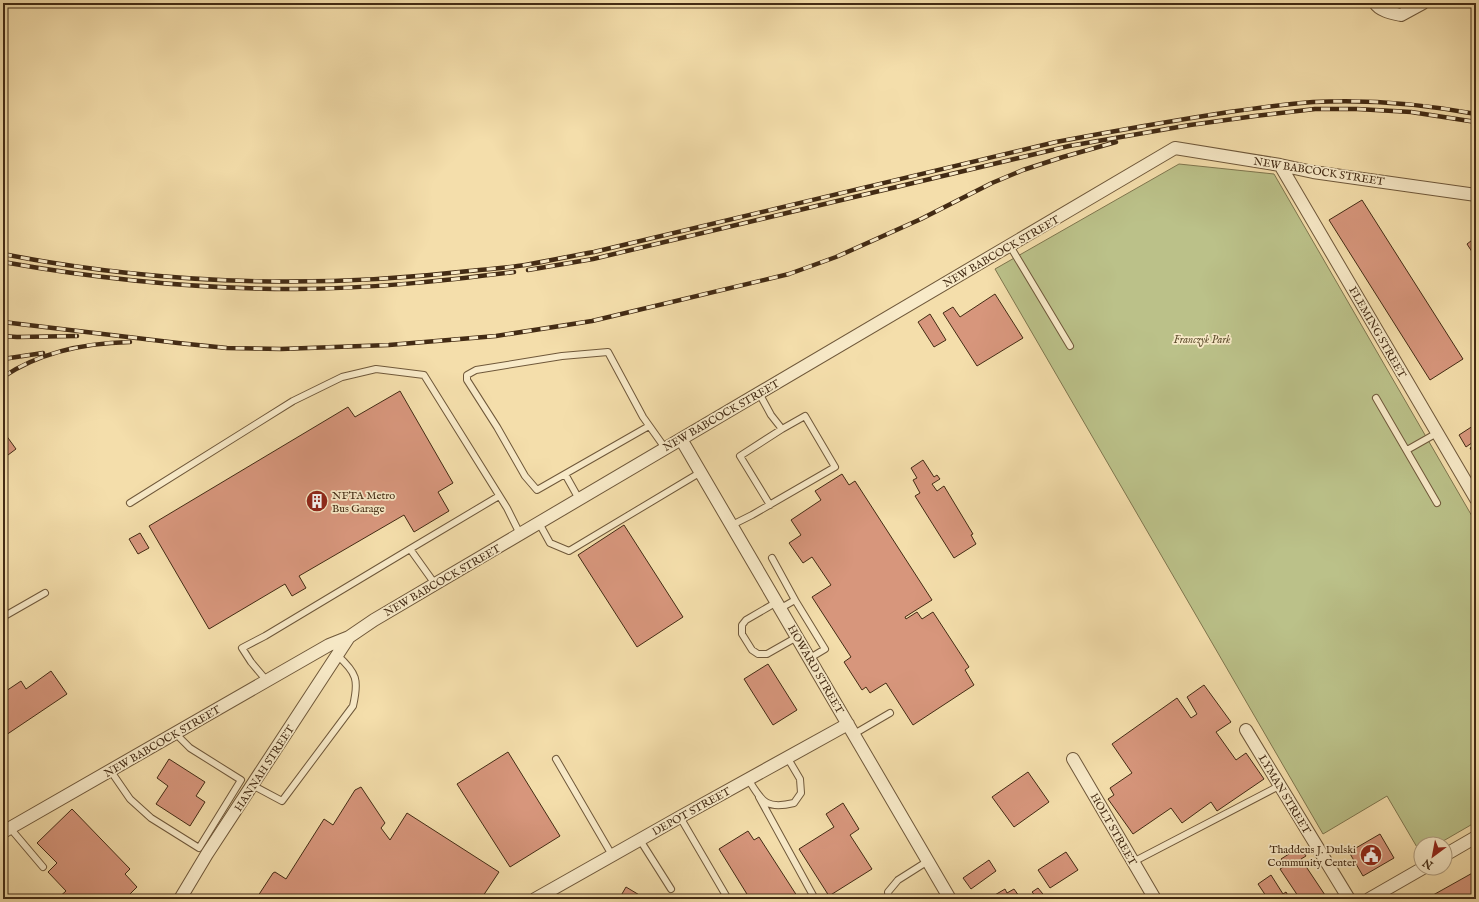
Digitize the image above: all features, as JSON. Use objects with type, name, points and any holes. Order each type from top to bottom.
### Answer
[{"type":"street","points":[[1375,3],[1377,6],[1386,11],[1401,15],[1423,3]]},
{"type":"street","name":"NEW BABCOCK STREET","points":[[6,830],[329,645],[349,637],[374,620],[1175,148],[1280,165],[1313,172],[1476,195]]},
{"type":"street","name":"FLEMING STREET","points":[[1280,165],[1476,499]]},
{"type":"street","name":"HOWARD STREET","points":[[681,439],[928,861],[948,899]]},
{"type":"street","name":"HANNAH STREET","points":[[180,899],[203,851],[247,783],[349,637]]},
{"type":"street","name":"DEPOT STREET","points":[[535,899],[788,757],[851,729]]},
{"type":"street","name":"LYMAN STREET","points":[[1246,730],[1281,785],[1349,899]]},
{"type":"street","name":"HOLT STREET","points":[[1073,759],[1155,899]]},
{"type":"street","points":[[1453,850],[1476,837]]},
{"type":"street","points":[[1369,899],[1413,874]]},
{"type":"lane","points":[[1010,246],[1070,346]]},
{"type":"lane","points":[[649,426],[537,490],[525,476],[468,380],[467,375],[476,370],[562,356],[608,352],[649,426],[665,448]]},
{"type":"lane","points":[[130,503],[293,401],[342,377],[376,369],[424,375],[499,496],[520,534]]},
{"type":"lane","points":[[759,393],[782,429]]},
{"type":"lane","points":[[1376,398],[1437,503]]},
{"type":"lane","points":[[732,525],[770,505],[835,467],[804,416],[740,456],[770,505]]},
{"type":"lane","points":[[1407,450],[1437,433]]},
{"type":"lane","points":[[539,523],[550,543],[569,551],[701,472]]},
{"type":"lane","points":[[565,474],[579,499]]},
{"type":"lane","points":[[267,680],[251,662],[242,648],[265,636],[499,496]]},
{"type":"lane","points":[[410,549],[435,584]]},
{"type":"lane","points":[[772,558],[824,649],[810,658]]},
{"type":"lane","points":[[3,617],[45,594]]},
{"type":"lane","points":[[796,600],[779,605],[746,620],[742,626],[742,634],[752,650],[758,654],[767,654],[797,637]]},
{"type":"lane","points":[[176,733],[190,748],[247,783],[282,801],[353,706],[357,689],[355,675],[345,662],[337,655]]},
{"type":"lane","points":[[851,729],[890,713]]},
{"type":"lane","points":[[759,797],[766,803],[780,806],[794,803],[801,793],[800,779],[788,757]]},
{"type":"lane","points":[[556,759],[612,855]]},
{"type":"lane","points":[[110,770],[130,799],[151,818],[203,851]]},
{"type":"lane","points":[[748,779],[815,899]]},
{"type":"lane","points":[[1133,862],[1281,785]]},
{"type":"lane","points":[[680,817],[728,899]]},
{"type":"lane","points":[[6,830],[43,867]]},
{"type":"lane","points":[[640,840],[671,889]]},
{"type":"lane","points":[[889,899],[888,892],[898,880],[928,861]]},
{"type":"green space","name":"Franczyk Park","points":[[1179,164],[1274,174],[1476,523],[1476,822],[1452,836],[1413,836],[1413,840],[1387,796],[1323,834],[995,269]]},
{"type":"building","points":[[1362,200],[1463,359],[1430,380],[1329,220]]},
{"type":"building","points":[[1476,237],[1476,258],[1467,244]]},
{"type":"building","points":[[995,294],[1023,338],[977,366],[943,313],[953,307],[960,317]]},
{"type":"building","points":[[930,314],[946,340],[934,347],[918,322]]},
{"type":"building","name":"NFTA Metro Bus Garage","points":[[400,391],[453,483],[438,492],[449,511],[414,532],[404,515],[299,576],[306,588],[292,596],[285,584],[209,629],[149,526],[348,407],[355,417]]},
{"type":"building","points":[[1476,424],[1476,440],[1466,447],[1459,435]]},
{"type":"building","points":[[3,431],[16,449],[8,455],[5,451],[3,453]]},
{"type":"building","points":[[1476,444],[1476,456],[1475,456],[1470,448]]},
{"type":"building","points":[[923,460],[934,477],[937,475],[940,479],[932,484],[937,491],[944,486],[973,534],[971,535],[976,544],[954,558],[915,496],[920,493],[913,480],[917,478],[911,468]]},
{"type":"building","points":[[842,474],[849,485],[855,481],[932,600],[905,617],[906,619],[917,612],[922,619],[933,612],[969,667],[965,670],[974,685],[913,725],[886,683],[870,693],[866,687],[862,690],[844,662],[851,657],[812,597],[831,585],[812,557],[803,563],[789,543],[801,535],[791,520],[821,500],[815,491]]},
{"type":"building","points":[[624,525],[683,617],[637,647],[578,555]]},
{"type":"building","points":[[140,533],[149,548],[138,554],[129,539]]},
{"type":"building","points":[[768,664],[797,710],[773,725],[744,679]]},
{"type":"building","points":[[51,671],[67,694],[3,737],[3,693],[21,681],[26,689]]},
{"type":"building","points":[[1204,685],[1231,722],[1216,732],[1236,760],[1246,753],[1264,779],[1217,811],[1211,802],[1182,823],[1171,808],[1133,834],[1108,799],[1114,795],[1110,788],[1132,773],[1112,744],[1177,698],[1191,718],[1197,714],[1187,697]]},
{"type":"building","points":[[508,752],[560,836],[510,867],[457,784]]},
{"type":"building","points":[[169,759],[205,782],[196,796],[205,802],[190,826],[156,804],[168,786],[157,778]]},
{"type":"building","points":[[1028,772],[1049,802],[1014,827],[992,797]]},
{"type":"building","points":[[361,787],[385,823],[381,828],[390,840],[407,813],[499,872],[481,899],[256,899],[273,873],[275,872],[286,879],[324,819],[333,825],[355,790]]},
{"type":"building","points":[[843,803],[859,829],[850,835],[872,869],[829,896],[799,849],[834,827],[826,814]]},
{"type":"building","points":[[72,809],[130,869],[125,874],[137,887],[128,896],[131,899],[57,899],[66,891],[48,872],[57,863],[37,843]]},
{"type":"building","points":[[748,831],[754,840],[759,837],[799,899],[750,899],[719,849]]},
{"type":"building","name":"Thaddeus J. Dulski Community Center","points":[[1380,834],[1394,858],[1363,876],[1349,852]]},
{"type":"building","points":[[1300,847],[1306,856],[1301,859],[1325,895],[1320,899],[1300,899],[1280,869],[1285,866],[1281,859]]},
{"type":"building","points":[[1066,852],[1078,870],[1050,888],[1038,870]]},
{"type":"building","points":[[989,860],[996,871],[971,889],[963,878]]},
{"type":"building","points":[[1476,871],[1476,899],[1426,899]]},
{"type":"building","points":[[1271,875],[1283,894],[1286,892],[1290,899],[1268,899],[1258,884]]},
{"type":"building","points":[[626,887],[646,899],[619,899]]},
{"type":"building","points":[[1038,888],[1047,899],[1038,899],[1032,892]]},
{"type":"building","points":[[1005,889],[1007,893],[1014,889],[1019,896],[1015,899],[988,899]]},
{"type":"railway","points":[[3,254],[119,272],[177,277],[294,281],[411,277],[518,266],[594,252],[1056,142],[1229,112],[1313,102],[1354,101],[1436,107],[1476,114]]},
{"type":"railway","points":[[528,270],[593,259],[1069,146],[1190,125],[1315,109],[1357,109],[1411,112],[1476,122]]},
{"type":"railway","points":[[3,322],[227,348],[281,349],[389,345],[496,336],[592,321],[789,274],[836,257],[921,219],[992,183],[1023,170],[1116,142]]},
{"type":"railway","points":[[3,262],[148,282],[258,289],[322,289],[377,286],[514,272]]},
{"type":"railway","points":[[3,336],[77,336]]},
{"type":"railway","points":[[3,377],[32,361],[64,350],[97,344],[130,342]]},
{"type":"railway","points":[[3,359],[43,353]]},
{"type":"place","name":"NFTA Metro Bus Garage","points":[[317,501]]},
{"type":"place","name":"Thaddeus J. Dulski Community Center","points":[[1371,855]]}]
